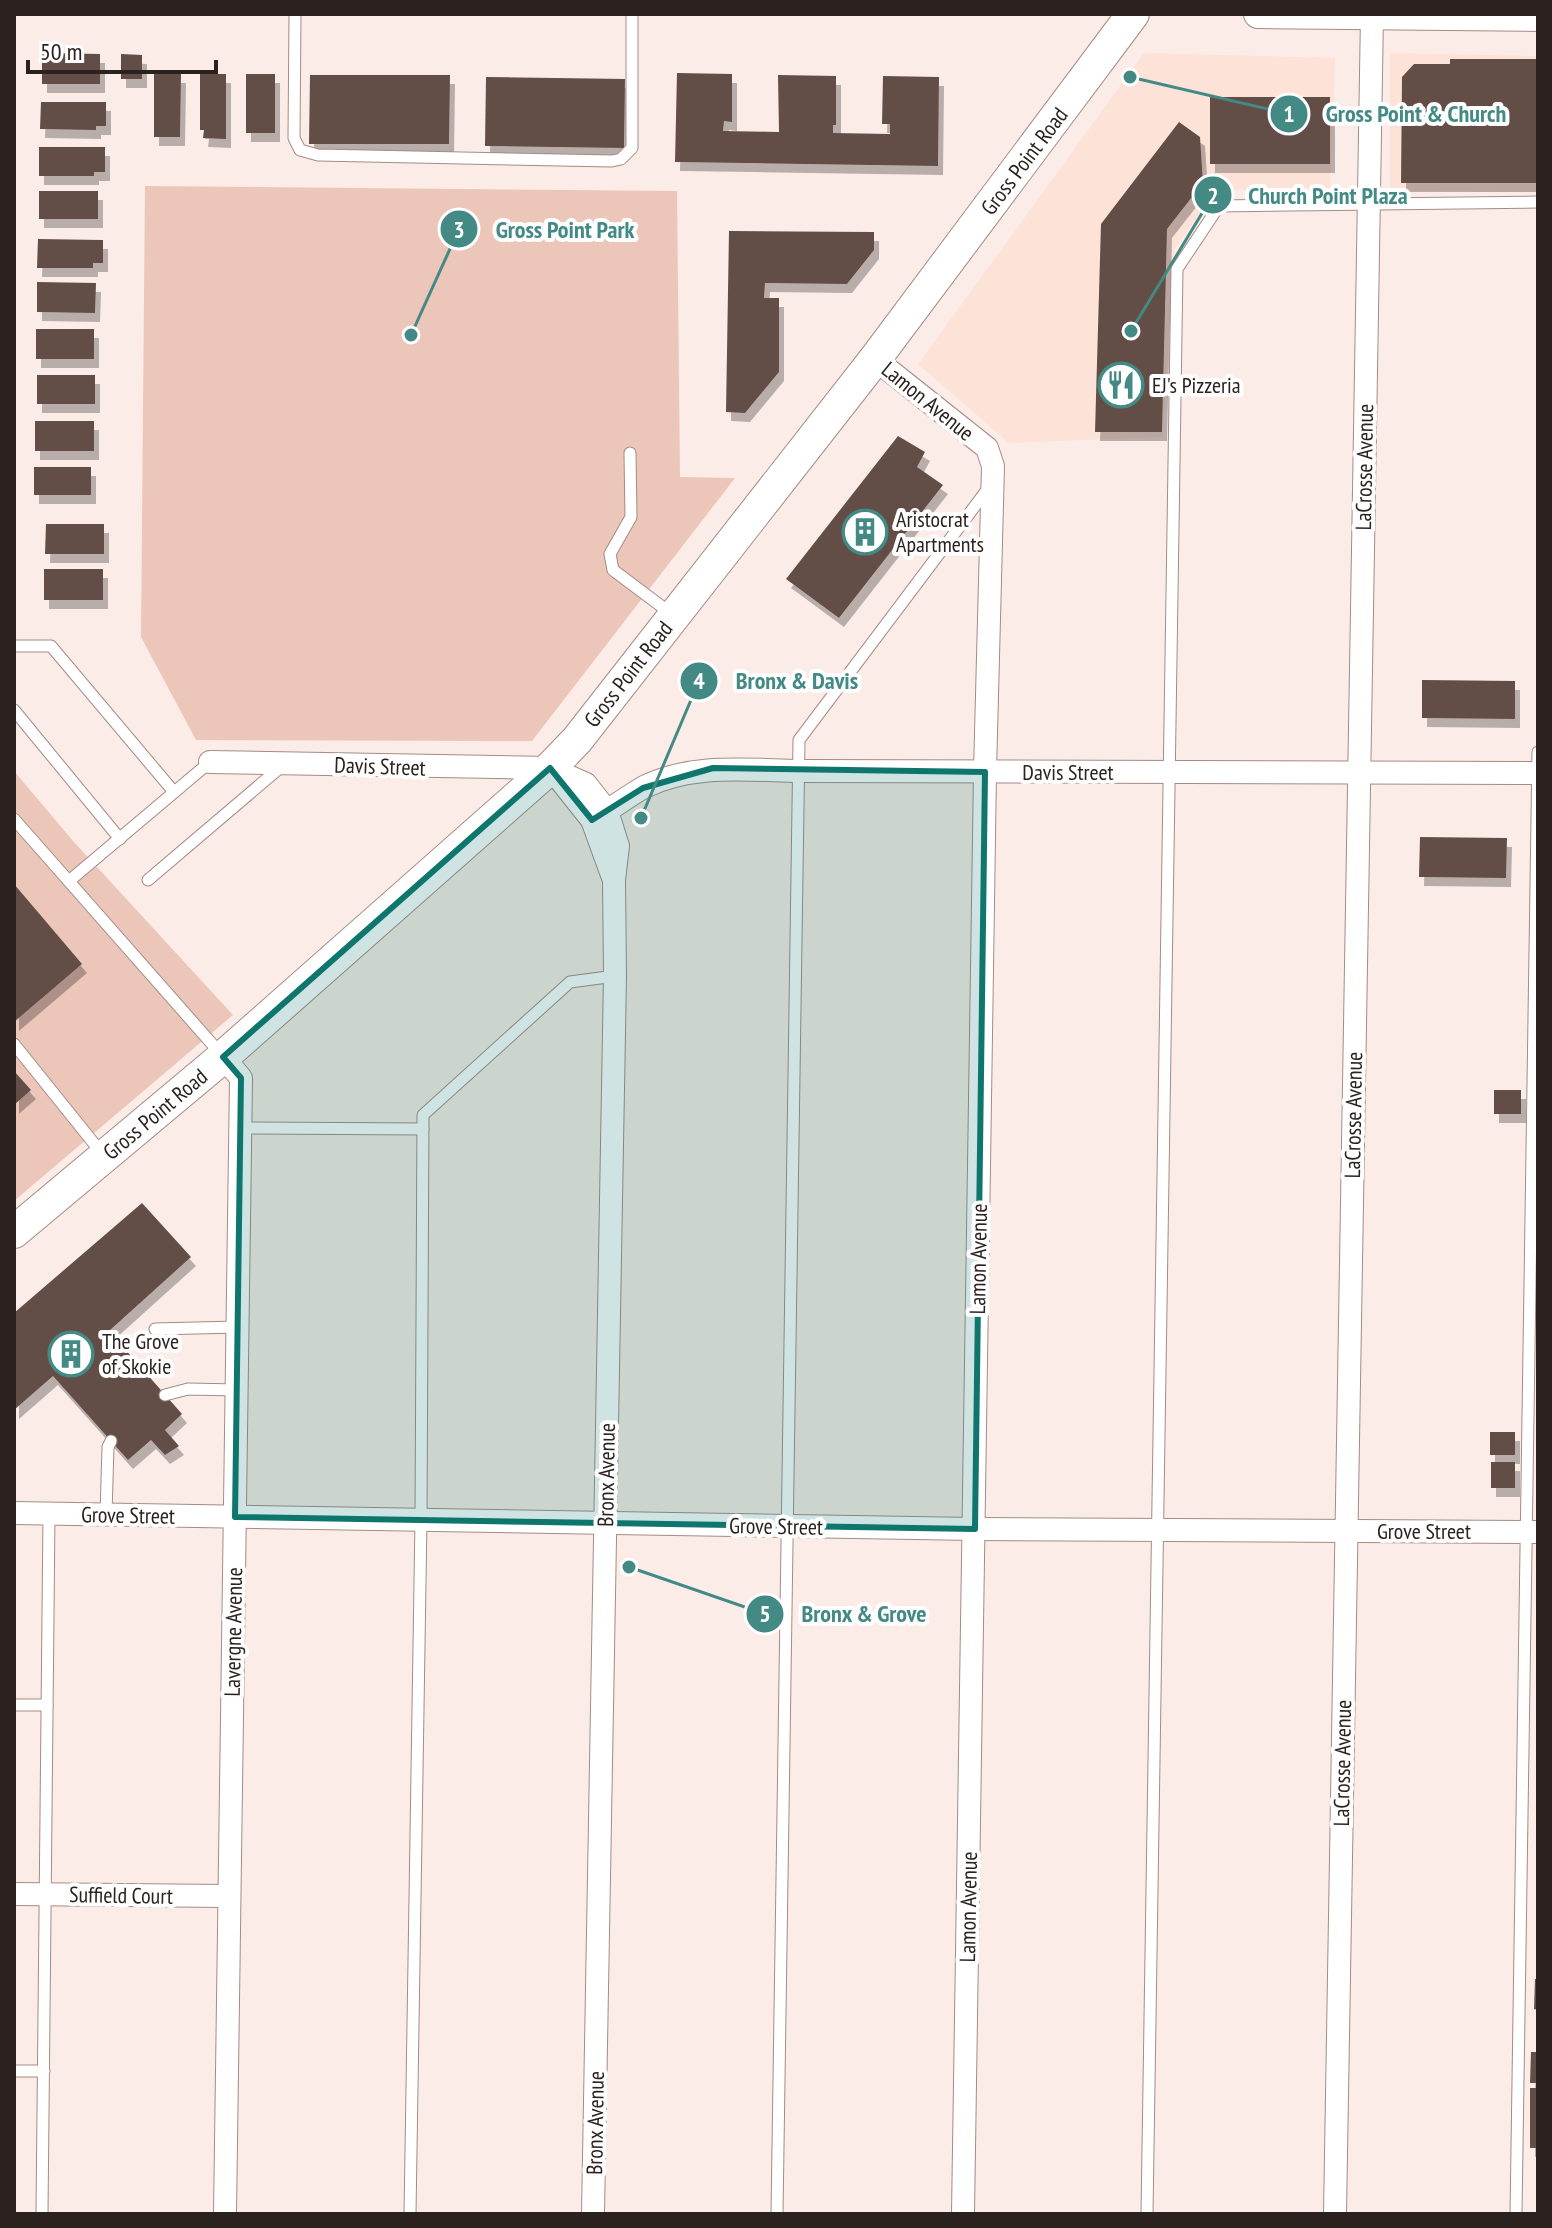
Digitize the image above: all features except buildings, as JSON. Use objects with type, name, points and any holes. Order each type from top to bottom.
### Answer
[{"type":"main road","name":"Gross Point Road","points":[[14,1232],[223,1057],[550,768],[577,740],[875,359],[1133,14]]},
{"type":"street","points":[[1258,14],[1535,21]]},
{"type":"street","name":"LaCrosse Avenue","points":[[1335,2214],[1372,15]]},
{"type":"street","name":"Lamon Avenue","points":[[875,359],[987,448],[993,466],[985,772],[963,2214]]},
{"type":"street","name":"Davis Street","points":[[210,762],[550,768]]},
{"type":"street","name":"Bronx Avenue","points":[[550,768],[586,784],[607,811],[618,846],[614,880],[615,976],[593,2214]]},
{"type":"street","name":"Bronx Avenue","points":[[550,768],[592,820],[614,880]]},
{"type":"street","name":"Davis Street","points":[[607,811],[643,788],[713,768],[799,771],[1538,773]]},
{"type":"street","name":"Lavergne Avenue","points":[[223,1057],[241,1078],[225,2214]]},
{"type":"street","name":"Grove Street","points":[[14,1513],[975,1529],[1532,1532]]},
{"type":"street","name":"Suffield Court","points":[[14,1894],[228,1896]]},
{"type":"lane","points":[[295,14],[294,138],[300,150],[318,155],[612,161],[621,159],[632,148],[632,14]]},
{"type":"lane","points":[[1147,2214],[1177,269],[1219,206],[1538,202]]},
{"type":"lane","points":[[630,453],[631,517],[610,554],[613,570],[674,615]]},
{"type":"lane","points":[[777,2214],[799,740],[992,483]]},
{"type":"lane","points":[[14,646],[51,646],[174,792]]},
{"type":"lane","points":[[14,710],[120,839]]},
{"type":"lane","points":[[1516,2214],[1532,1532],[1538,752]]},
{"type":"lane","points":[[69,881],[210,762]]},
{"type":"lane","points":[[148,880],[285,763]]},
{"type":"lane","points":[[14,819],[223,1057]]},
{"type":"lane","points":[[410,2214],[421,1520],[423,1115],[570,982],[615,976]]},
{"type":"lane","points":[[14,1044],[104,1156]]},
{"type":"lane","points":[[240,1128],[423,1129]]},
{"type":"lane","points":[[155,1329],[237,1327]]},
{"type":"lane","points":[[165,1395],[188,1389],[237,1390]]},
{"type":"lane","points":[[106,1514],[108,1447],[111,1441]]},
{"type":"lane","points":[[42,2214],[49,1514]]},
{"type":"lane","points":[[14,1705],[47,1705]]},
{"type":"lane","points":[[14,2071],[44,2071]]},
{"type":"highlighted area","points":[[550,768],[592,820],[643,788],[713,768],[985,772],[975,1529],[235,1517],[241,1078],[223,1057]]},
{"type":"shaded area","points":[[1144,53],[1335,58],[1330,189],[1216,190],[1174,250],[1163,437],[1009,443],[918,364]]},
{"type":"shaded area","points":[[1390,53],[1538,56],[1538,192],[1390,191]]},
{"type":"shaded area","points":[[145,186],[677,191],[680,477],[735,478],[532,741],[196,740],[141,637]]},
{"type":"shaded area","points":[[14,771],[73,841],[233,1015],[14,1201]]},
{"type":"place","name":"Gross Point & Church","points":[[1130,77]]},
{"type":"place","name":"Church Point Plaza","points":[[1131,331]]},
{"type":"place","name":"Gross Point Park","points":[[411,335]]},
{"type":"place","name":"EJ's Pizzeria","points":[[1121,385]]},
{"type":"place","name":"Aristocrat Apartments","points":[[865,532]]},
{"type":"place","name":"Bronx & Davis","points":[[641,818]]},
{"type":"place","name":"The Grove of Skokie","points":[[71,1354]]},
{"type":"place","name":"Bronx & Grove","points":[[629,1567]]}]
